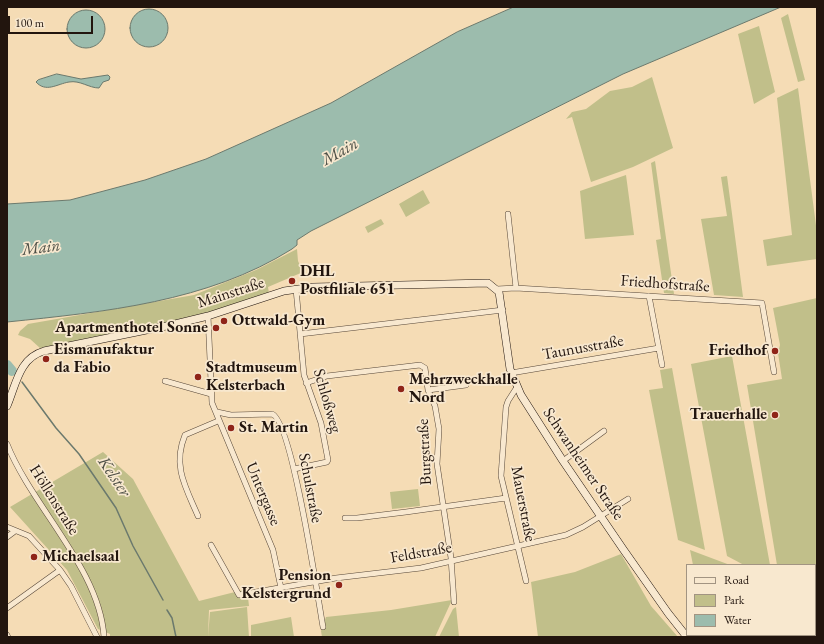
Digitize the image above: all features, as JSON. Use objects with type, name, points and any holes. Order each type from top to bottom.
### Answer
[{"type":"street","points":[[508,214],[516,288]]},
{"type":"street","name":"Mainstraße","points":[[7,406],[21,369],[27,361],[38,352],[208,316],[261,297],[296,289],[483,282],[497,289]]},
{"type":"street","name":"Friedhofstraße","points":[[497,289],[516,288],[762,303],[774,372]]},
{"type":"street","name":"Schloßweg","points":[[294,468],[327,462],[328,460],[321,423],[306,383],[296,289]]},
{"type":"street","name":"Schwanheimer Straße","points":[[497,289],[500,292],[511,373],[517,387],[563,461],[668,613],[686,636]]},
{"type":"street","points":[[650,296],[662,365]]},
{"type":"street","points":[[300,334],[503,310]]},
{"type":"street","name":"Untergasse","points":[[208,316],[211,394],[213,406],[217,412],[218,421],[273,550],[281,588]]},
{"type":"street","name":"Taunusstraße","points":[[511,373],[659,348]]},
{"type":"street","name":"Burgstraße","points":[[306,383],[327,376],[420,365],[425,368],[428,390],[435,406],[439,429],[436,456],[454,602]]},
{"type":"street","points":[[165,382],[211,394]]},
{"type":"street","points":[[428,390],[466,385]]},
{"type":"street","name":"Mauerstraße","points":[[517,387],[508,401],[506,408],[501,470],[506,498],[526,581]]},
{"type":"street","name":"Schulstraße","points":[[217,412],[226,415],[274,415],[287,440],[294,468],[316,582],[323,627]]},
{"type":"street","points":[[198,516],[182,478],[180,454],[185,435],[218,421]]},
{"type":"street","points":[[563,461],[604,431]]},
{"type":"street","name":"Höllenstraße","points":[[7,444],[35,498],[74,556],[85,577],[100,614],[104,637]]},
{"type":"street","points":[[345,518],[357,518],[442,508],[506,498]]},
{"type":"street","name":"Feldstraße","points":[[211,545],[239,595],[316,582],[421,568],[566,535],[601,516],[628,498]]},
{"type":"street","points":[[7,527],[15,531],[24,532],[29,536],[60,570],[71,586],[96,637]]},
{"type":"street","points":[[7,537],[15,531]]},
{"type":"street","points":[[7,608],[60,570]]},
{"type":"green space","points":[[788,14],[805,80],[798,82],[781,18]]},
{"type":"green space","points":[[759,26],[775,92],[754,104],[738,34]]},
{"type":"green space","points":[[652,77],[673,148],[633,167],[591,182],[572,117],[566,119],[572,112],[586,109],[610,91],[632,87]]},
{"type":"green space","points":[[798,88],[817,233],[817,259],[767,266],[763,240],[792,235],[777,98]]},
{"type":"green space","points":[[655,161],[674,294],[664,293],[656,240],[661,239],[651,163]]},
{"type":"green space","points":[[626,175],[634,235],[585,239],[580,191]]},
{"type":"green space","points":[[727,176],[743,297],[714,295],[701,219],[727,216],[721,177]]},
{"type":"green space","points":[[423,190],[430,203],[406,217],[399,204]]},
{"type":"green space","points":[[381,219],[384,224],[368,233],[365,227]]},
{"type":"green space","points":[[297,249],[298,261],[303,272],[268,287],[269,293],[170,325],[71,344],[40,348],[30,339],[18,335],[20,331],[28,324],[194,295],[256,270]]},
{"type":"green space","points":[[817,298],[817,576],[816,564],[777,564],[747,385],[782,379],[778,353],[780,345],[773,308]]},
{"type":"green space","points":[[732,356],[770,564],[742,564],[727,556],[691,364]]},
{"type":"green space","points":[[672,368],[705,550],[678,540],[649,390],[663,388],[660,370]]},
{"type":"green space","points":[[103,452],[133,479],[199,601],[247,589],[249,606],[209,610],[208,637],[110,637],[110,634],[98,629],[67,570],[10,507]]},
{"type":"green space","points":[[418,489],[420,506],[392,509],[390,492]]},
{"type":"green space","points":[[690,550],[727,564],[693,564]]},
{"type":"green space","points":[[621,554],[651,606],[678,637],[538,637],[531,582],[575,572]]},
{"type":"green space","points":[[452,600],[435,637],[322,637],[321,631],[326,617],[391,610]]},
{"type":"green space","points":[[247,607],[249,637],[208,637],[210,612]]},
{"type":"green space","points":[[456,607],[459,637],[439,637],[453,609]]},
{"type":"green space","points":[[817,610],[817,637],[708,637],[816,636]]},
{"type":"green space","points":[[291,617],[294,637],[251,637],[251,625]]},
{"type":"water","name":"Main","points":[[514,7],[781,7],[623,74],[311,231],[297,240],[297,245],[292,249],[260,267],[226,281],[190,293],[154,302],[81,314],[7,322],[7,204],[70,200],[145,180],[206,159],[331,103],[457,32]]},
{"type":"water","points":[[145,9],[153,9],[163,14],[167,21],[167,35],[163,42],[153,47],[145,47],[135,42],[133,39],[130,32],[130,24],[135,14],[138,12]]},
{"type":"water","points":[[82,10],[90,10],[100,15],[104,22],[104,36],[100,43],[90,48],[82,48],[72,43],[70,40],[67,33],[67,25],[72,15],[75,13]]},
{"type":"water","points":[[57,74],[81,79],[108,75],[110,77],[109,80],[103,82],[99,88],[73,82],[52,87],[44,87],[36,82]]},
{"type":"waterway","name":"Kelster","points":[[7,365],[12,371]]},
{"type":"waterway","name":"Kelster","points":[[22,382],[56,428],[79,454],[116,508],[133,546],[163,600]]},
{"type":"waterway","name":"Kelster","points":[[167,610],[172,618],[176,637]]},
{"type":"place","name":"DHL Postfiliale 651","points":[[292,281]]},
{"type":"place","name":"Ottwald-Gym","points":[[224,321]]},
{"type":"place","name":"Apartmenthotel Sonne","points":[[216,328]]},
{"type":"place","name":"Friedhof","points":[[775,351]]},
{"type":"place","name":"Eismanufaktur da Fabio","points":[[46,359]]},
{"type":"place","name":"Stadtmuseum Kelsterbach","points":[[198,377]]},
{"type":"place","name":"Mehrzweckhalle Nord","points":[[401,389]]},
{"type":"place","name":"Trauerhalle","points":[[775,415]]},
{"type":"place","name":"St. Martin","points":[[231,428]]},
{"type":"place","name":"Michaelsaal","points":[[34,557]]},
{"type":"place","name":"Pension Kelstergrund","points":[[339,585]]}]
